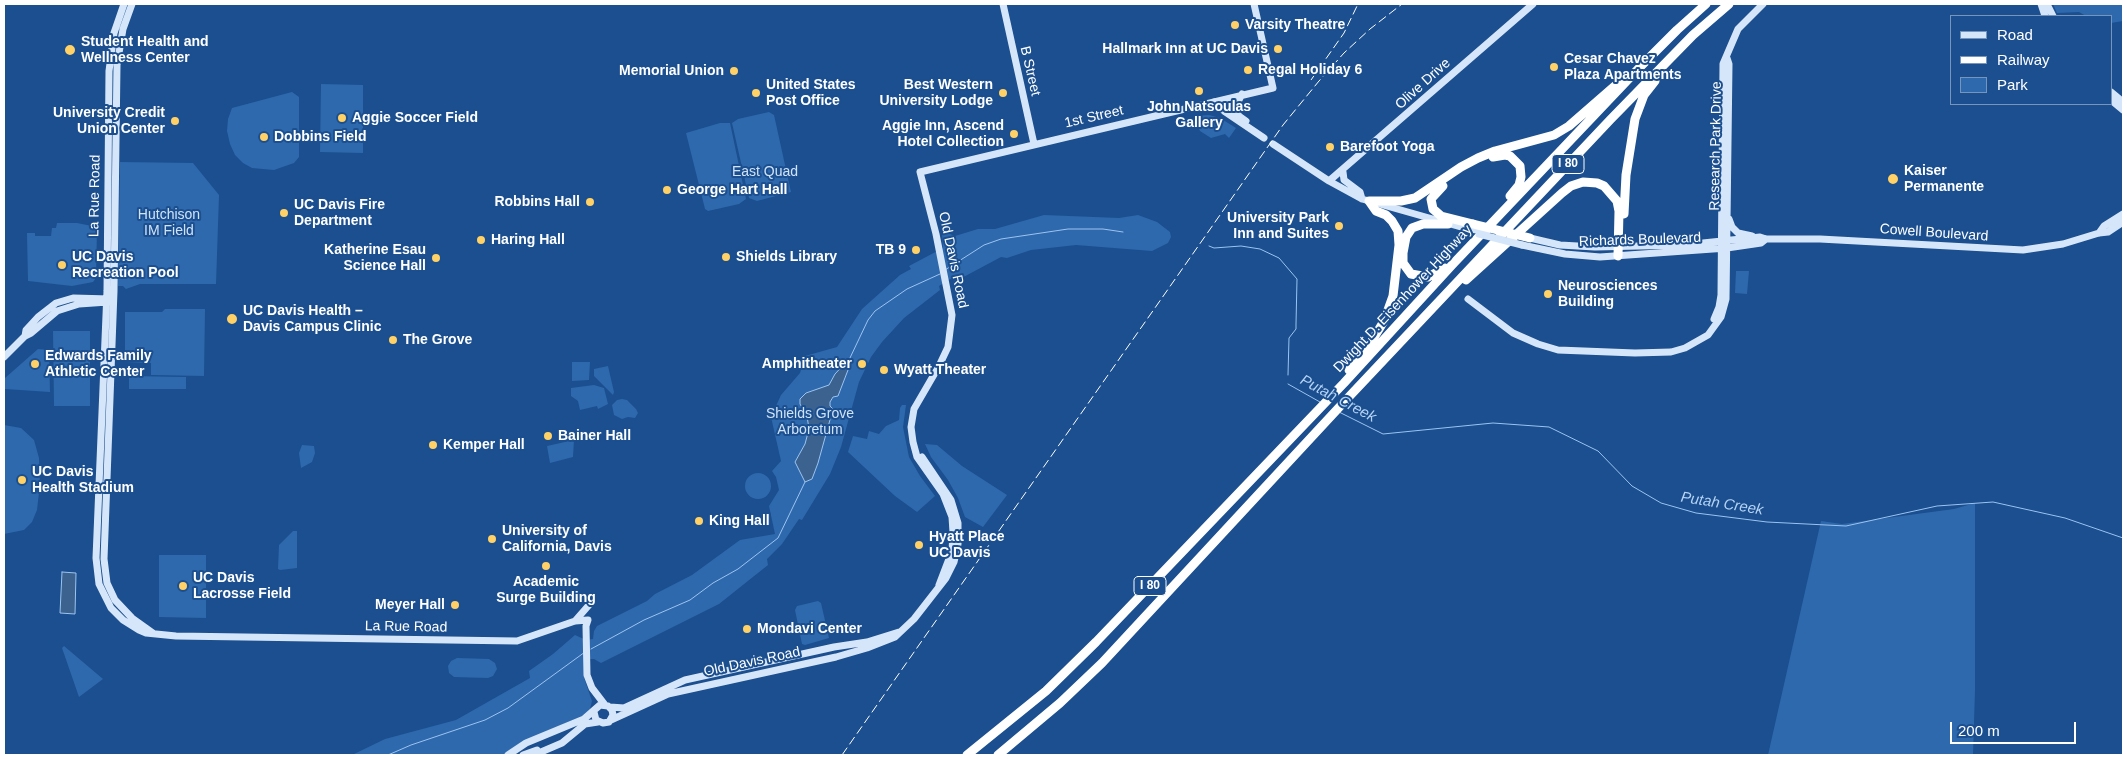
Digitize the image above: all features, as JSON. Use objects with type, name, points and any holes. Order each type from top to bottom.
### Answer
[{"type":"highway","name":"Dwight D. Eisenhower Highway","points":[[967,755],[1046,691],[1090,649],[1344,383],[1496,218],[1640,67],[1706,4]]},
{"type":"highway","name":"Dwight D. Eisenhower Highway","points":[[998,755],[1060,703],[1102,663],[1445,294],[1693,35],[1729,4]]},
{"type":"highway","points":[[1621,252],[1626,175],[1635,119],[1644,95],[1693,35]]},
{"type":"highway","points":[[1366,200],[1401,201],[1416,198],[1461,167],[1478,158],[1554,135],[1569,126],[1620,80],[1640,67]]},
{"type":"highway","points":[[1496,218],[1521,177],[1517,162],[1505,155],[1493,157],[1462,172],[1433,196],[1431,206],[1438,214],[1470,227],[1530,238]]},
{"type":"highway","points":[[1445,294],[1463,282],[1562,193],[1578,183],[1597,183],[1604,186],[1614,197],[1619,211],[1621,252]]},
{"type":"highway","points":[[1332,394],[1339,380],[1370,344],[1384,322],[1393,296],[1398,231],[1386,215],[1376,211],[1366,200]]},
{"type":"highway","points":[[1448,224],[1422,224],[1412,228],[1406,237],[1403,262],[1411,274],[1420,277],[1433,275],[1452,265]]},
{"type":"street","name":"La Rue Road","points":[[124,4],[114,33],[109,71],[104,568],[107,583],[115,600],[132,618],[153,633],[176,636],[517,641],[575,621]]},
{"type":"street","name":"La Rue Road","points":[[108,300],[117,65],[123,29],[132,4]]},
{"type":"street","name":"B Street","points":[[1003,4],[1034,144]]},
{"type":"street","name":"1st Street","points":[[920,172],[1273,88],[1254,4]]},
{"type":"street","name":"Olive Drive","points":[[1329,182],[1343,172],[1533,4]]},
{"type":"street","name":"Research Park Drive","points":[[1468,299],[1514,333],[1538,344],[1558,350],[1635,353],[1671,352],[1695,343],[1708,335],[1714,328],[1724,308],[1727,289],[1724,245],[1723,64],[1738,29],[1763,4]]},
{"type":"street","name":"Research Park Drive","points":[[1724,245],[1728,210],[1729,64],[1727,58]]},
{"type":"street","points":[[2112,93],[2123,102]]},
{"type":"street","points":[[1242,94],[1236,111],[1256,132]]},
{"type":"street","points":[[2112,101],[2123,110]]},
{"type":"street","points":[[1214,102],[1264,138]]},
{"type":"street","name":"Richards Boulevard","points":[[1273,144],[1329,182],[1366,200],[1448,224],[1470,227],[1469,232],[1522,245],[1572,255],[1724,245]]},
{"type":"street","name":"Old Davis Road","points":[[611,720],[668,694],[853,652],[887,641],[895,637],[918,615],[938,585],[952,551],[953,525],[950,510],[943,494],[920,463],[914,450],[911,427],[914,409],[944,357],[950,338],[952,315],[945,275],[920,172]]},
{"type":"street","points":[[1343,172],[1344,180],[1360,192],[1366,200]]},
{"type":"street","points":[[1728,210],[1730,223],[1735,230],[1741,234],[1763,238]]},
{"type":"street","name":"Cowell Boulevard","points":[[2099,232],[2104,226],[2123,214]]},
{"type":"street","name":"Cowell Boulevard","points":[[1724,245],[1761,243],[1763,238],[1820,239],[2022,250],[2063,244],[2099,232],[2108,232],[2123,222]]},
{"type":"street","name":"Richards Boulevard","points":[[1530,238],[1569,246],[1621,252]]},
{"type":"street","points":[[4,357],[24,336],[31,333],[57,311],[65,307],[108,300]]},
{"type":"street","points":[[575,621],[590,606]]},
{"type":"street","points":[[575,621],[588,620],[586,640],[587,675],[592,688],[598,722]]},
{"type":"street","name":"Old Davis Road","points":[[608,706],[624,708],[670,685],[685,680],[867,642],[900,632]]},
{"type":"street","points":[[520,746],[524,755],[567,740],[585,724],[606,723],[611,720],[613,715],[608,706],[592,688]]},
{"type":"street","points":[[508,755],[520,746],[582,720],[600,705],[608,706]]},
{"type":"street","points":[[544,736],[552,746]]},
{"type":"street","points":[[534,755],[552,746]]},
{"type":"green space","points":[[2053,4],[2123,4],[2123,21],[2112,23],[2112,15],[2084,15],[2079,12],[2057,13]]},
{"type":"green space","name":"Aggie Soccer Field","points":[[321,84],[363,85],[363,153],[320,152]]},
{"type":"green space","name":"Dobbins Field","points":[[292,92],[299,97],[299,157],[294,163],[274,170],[252,168],[243,163],[235,155],[227,131],[228,119],[232,108]]},
{"type":"green space","name":"East Quad","points":[[769,112],[774,115],[791,192],[757,201],[749,198],[732,123],[738,119]]},
{"type":"green space","points":[[1209,115],[1220,118],[1236,128],[1229,138],[1225,134],[1211,138],[1200,131],[1193,116]]},
{"type":"green space","points":[[720,123],[730,123],[746,199],[739,204],[708,211],[705,209],[686,133]]},
{"type":"green space","name":"Hutchison IM Field","points":[[120,162],[193,163],[219,195],[216,284],[140,284],[126,289],[123,286],[118,286]]},
{"type":"green space","name":"Shields Grove Arboretum","points":[[1044,215],[1119,218],[1138,215],[1157,222],[1170,232],[1171,237],[1168,243],[1152,251],[1076,245],[1031,250],[1007,258],[1001,257],[956,281],[950,279],[939,286],[940,290],[904,318],[871,357],[859,382],[841,447],[830,474],[802,520],[799,519],[782,544],[767,559],[768,565],[719,604],[601,663],[594,659],[584,659],[584,678],[592,701],[590,709],[582,716],[524,741],[503,755],[352,755],[385,739],[456,720],[530,678],[529,671],[575,635],[586,640],[593,639],[597,626],[647,601],[655,594],[692,575],[740,540],[775,534],[769,506],[779,490],[776,477],[772,471],[781,461],[771,417],[781,395],[800,373],[805,356],[837,347],[862,309],[900,275],[911,269],[909,266],[943,248],[942,234],[945,232],[955,236],[978,229],[995,229]]},
{"type":"green space","name":"UC Davis Recreation Pool","points":[[57,223],[77,223],[97,227],[96,278],[93,282],[72,286],[28,281],[27,233],[35,233],[35,236],[51,236],[52,228],[56,228]]},
{"type":"green space","points":[[1736,271],[1749,271],[1747,294],[1735,293]]},
{"type":"green space","points":[[165,309],[205,309],[204,376],[151,375],[151,363],[125,362],[125,312],[162,312]]},
{"type":"green space","points":[[53,331],[90,331],[90,406],[54,406]]},
{"type":"green space","name":"Edwards Family Athletic Center","points":[[38,349],[49,350],[50,392],[5,389],[5,378]]},
{"type":"green space","points":[[572,362],[590,362],[589,380],[572,381]]},
{"type":"green space","points":[[608,366],[613,395],[594,376],[594,369]]},
{"type":"green space","points":[[129,376],[186,377],[186,389],[129,389]]},
{"type":"green space","points":[[594,385],[604,388],[608,404],[598,409],[597,406],[580,410],[578,401],[571,396],[571,388]]},
{"type":"green space","points":[[617,400],[627,400],[636,409],[638,413],[635,418],[628,417],[622,419],[614,415],[612,405]]},
{"type":"green space","points":[[902,405],[906,405],[903,427],[909,457],[935,496],[917,512],[895,496],[848,452],[853,436],[867,439],[869,431],[879,434],[886,426],[899,420]]},
{"type":"green space","name":"UC Davis Health Stadium","points":[[4,425],[21,428],[34,440],[39,458],[40,484],[37,510],[32,522],[24,530],[4,534]]},
{"type":"green space","points":[[574,440],[573,457],[550,463],[547,446]]},
{"type":"green space","points":[[925,444],[937,445],[962,466],[1007,495],[983,527],[965,517],[958,498],[948,480],[931,457]]},
{"type":"green space","points":[[302,445],[314,446],[315,453],[312,462],[301,468],[299,453]]},
{"type":"green space","points":[[758,473],[767,477],[771,486],[767,495],[758,499],[749,495],[745,486],[749,477]]},
{"type":"green space","points":[[1975,503],[1973,755],[1768,755],[1821,521],[1842,524],[1954,509]]},
{"type":"green space","points":[[293,531],[297,531],[297,568],[280,570],[278,569],[279,545]]},
{"type":"green space","name":"UC Davis Lacrosse Field","points":[[159,555],[206,555],[206,618],[159,617]]},
{"type":"green space","points":[[818,601],[821,603],[829,638],[805,645],[802,644],[795,610],[797,606]]},
{"type":"green space","points":[[64,646],[103,679],[79,697],[62,648]]},
{"type":"green space","points":[[457,658],[489,659],[495,663],[497,669],[493,676],[488,678],[454,677],[449,673],[448,666],[451,661]]},
{"type":"shaded area","points":[[849,359],[848,370],[838,396],[833,397],[830,402],[830,406],[833,409],[818,463],[812,479],[805,482],[795,462],[805,444],[809,429],[807,416],[800,404],[800,399],[806,393],[829,385],[835,374]]},
{"type":"shaded area","points":[[62,572],[76,573],[75,614],[60,613]]},
{"type":"waterway","points":[[945,270],[984,245],[1001,239],[1068,229],[1103,229],[1123,232]]},
{"type":"waterway","name":"Putah Creek","points":[[1209,246],[1214,248],[1241,246],[1260,249],[1279,258],[1297,279],[1296,329],[1289,338],[1288,375]]},
{"type":"waterway","points":[[849,360],[868,320],[875,311],[907,289],[940,274]]},
{"type":"waterway","name":"Putah Creek","points":[[1288,384],[1320,402]]},
{"type":"waterway","name":"Putah Creek","points":[[1339,412],[1383,434],[1493,423],[1549,427],[1598,451],[1632,486],[1661,503],[1696,513],[1767,522],[1846,526],[1937,506],[1993,502],[2065,518],[2123,538]]},
{"type":"waterway","points":[[591,649],[644,620],[690,600],[713,583],[738,569],[778,538],[805,482]]},
{"type":"waterway","points":[[388,755],[411,745],[485,720],[508,708],[585,652]]},
{"type":"railway","points":[[1311,80],[1344,33],[1358,4]]},
{"type":"railway","points":[[842,755],[1283,125],[1344,53],[1370,29],[1402,4]]},
{"type":"place","name":"Varsity Theatre","points":[[1235,25]]},
{"type":"place","name":"Hallmark Inn at UC Davis","points":[[1278,49]]},
{"type":"place","name":"Student Health and Wellness Center","points":[[70,50]]},
{"type":"place","name":"Cesar Chavez Plaza Apartments","points":[[1554,67]]},
{"type":"place","name":"Regal Holiday 6","points":[[1248,70]]},
{"type":"place","name":"Memorial Union","points":[[734,71]]},
{"type":"place","name":"John Natsoulas Gallery","points":[[1199,91]]},
{"type":"place","name":"United States Post Office","points":[[756,93]]},
{"type":"place","name":"Best Western University Lodge","points":[[1003,93]]},
{"type":"place","name":"Aggie Soccer Field","points":[[342,118]]},
{"type":"place","name":"University Credit Union Center","points":[[175,121]]},
{"type":"place","name":"Aggie Inn, Ascend Hotel Collection","points":[[1014,134]]},
{"type":"place","name":"Dobbins Field","points":[[264,137]]},
{"type":"place","name":"Barefoot Yoga","points":[[1330,147]]},
{"type":"place","name":"Kaiser Permanente","points":[[1893,179]]},
{"type":"place","name":"George Hart Hall","points":[[667,190]]},
{"type":"place","name":"Robbins Hall","points":[[590,202]]},
{"type":"place","name":"UC Davis Fire Department","points":[[284,213]]},
{"type":"place","name":"University Park Inn and Suites","points":[[1339,226]]},
{"type":"place","name":"Haring Hall","points":[[481,240]]},
{"type":"place","name":"TB 9","points":[[916,250]]},
{"type":"place","name":"Shields Library","points":[[726,257]]},
{"type":"place","name":"Katherine Esau Science Hall","points":[[436,258]]},
{"type":"place","name":"UC Davis Recreation Pool","points":[[62,265]]},
{"type":"place","name":"Neurosciences Building","points":[[1548,294]]},
{"type":"place","name":"UC Davis Health – Davis Campus Clinic","points":[[232,319]]},
{"type":"place","name":"The Grove","points":[[393,340]]},
{"type":"place","name":"Edwards Family Athletic Center","points":[[35,364]]},
{"type":"place","name":"Amphitheater","points":[[862,364]]},
{"type":"place","name":"Wyatt Theater","points":[[884,370]]},
{"type":"place","name":"Bainer Hall","points":[[548,436]]},
{"type":"place","name":"Kemper Hall","points":[[433,445]]},
{"type":"place","name":"UC Davis Health Stadium","points":[[22,480]]},
{"type":"place","name":"King Hall","points":[[699,521]]},
{"type":"place","name":"University of California, Davis","points":[[492,539]]},
{"type":"place","name":"Hyatt Place UC Davis","points":[[919,545]]},
{"type":"place","name":"Academic Surge Building","points":[[546,566]]},
{"type":"place","name":"UC Davis Lacrosse Field","points":[[183,586]]},
{"type":"place","name":"Meyer Hall","points":[[455,605]]},
{"type":"place","name":"Mondavi Center","points":[[747,629]]}]
